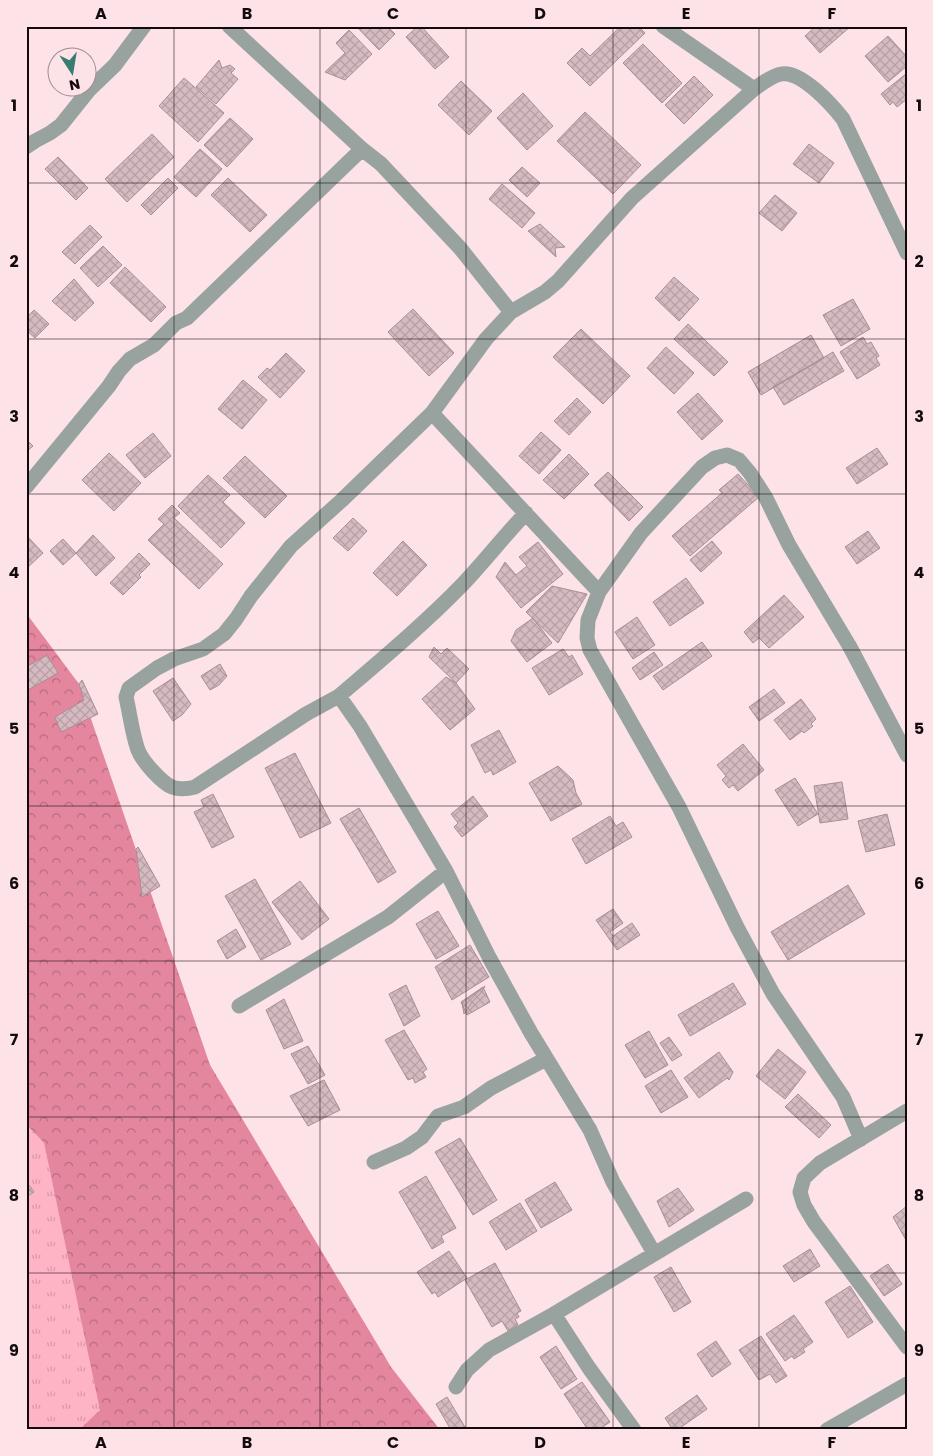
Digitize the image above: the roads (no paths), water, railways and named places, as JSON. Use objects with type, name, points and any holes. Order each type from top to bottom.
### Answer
[{"type":"street","points":[[26,147],[61,125],[89,90],[115,65],[144,26]]},
{"type":"street","points":[[229,26],[362,149],[381,164],[460,248],[511,312]]},
{"type":"street","points":[[663,26],[754,90]]},
{"type":"street","points":[[526,513],[462,584],[339,696],[306,714],[195,788],[186,789],[170,786],[153,770],[139,752],[126,696],[129,688],[158,668],[174,659],[203,649],[224,634],[291,546],[432,414],[486,339],[511,312],[545,292],[558,281],[632,198],[772,76],[784,73],[796,76],[811,86],[831,104],[843,119],[907,254]]},
{"type":"street","points":[[26,487],[109,386],[118,370],[130,358],[154,344],[176,323],[194,312],[362,149]]},
{"type":"street","points":[[432,414],[599,592]]},
{"type":"street","points":[[861,1139],[843,1097],[773,994],[737,927],[679,807],[590,650],[587,638],[588,620],[599,592],[641,533],[702,467],[715,458],[727,455],[739,460],[750,472],[766,498],[789,545],[850,647],[907,755]]},
{"type":"street","points":[[339,696],[360,726],[446,871],[490,959],[546,1059],[590,1130],[613,1182],[654,1253]]},
{"type":"street","points":[[239,1006],[388,917],[446,871]]},
{"type":"street","points":[[374,1162],[414,1143],[422,1137],[438,1116],[464,1107],[490,1088],[546,1059]]},
{"type":"street","points":[[907,1111],[820,1163],[804,1178],[800,1192],[804,1205],[814,1222],[907,1347]]},
{"type":"street","points":[[456,1387],[467,1370],[489,1350],[554,1314],[746,1199]]},
{"type":"street","points":[[554,1314],[589,1368],[634,1430]]},
{"type":"street","points":[[827,1430],[907,1384]]}]
